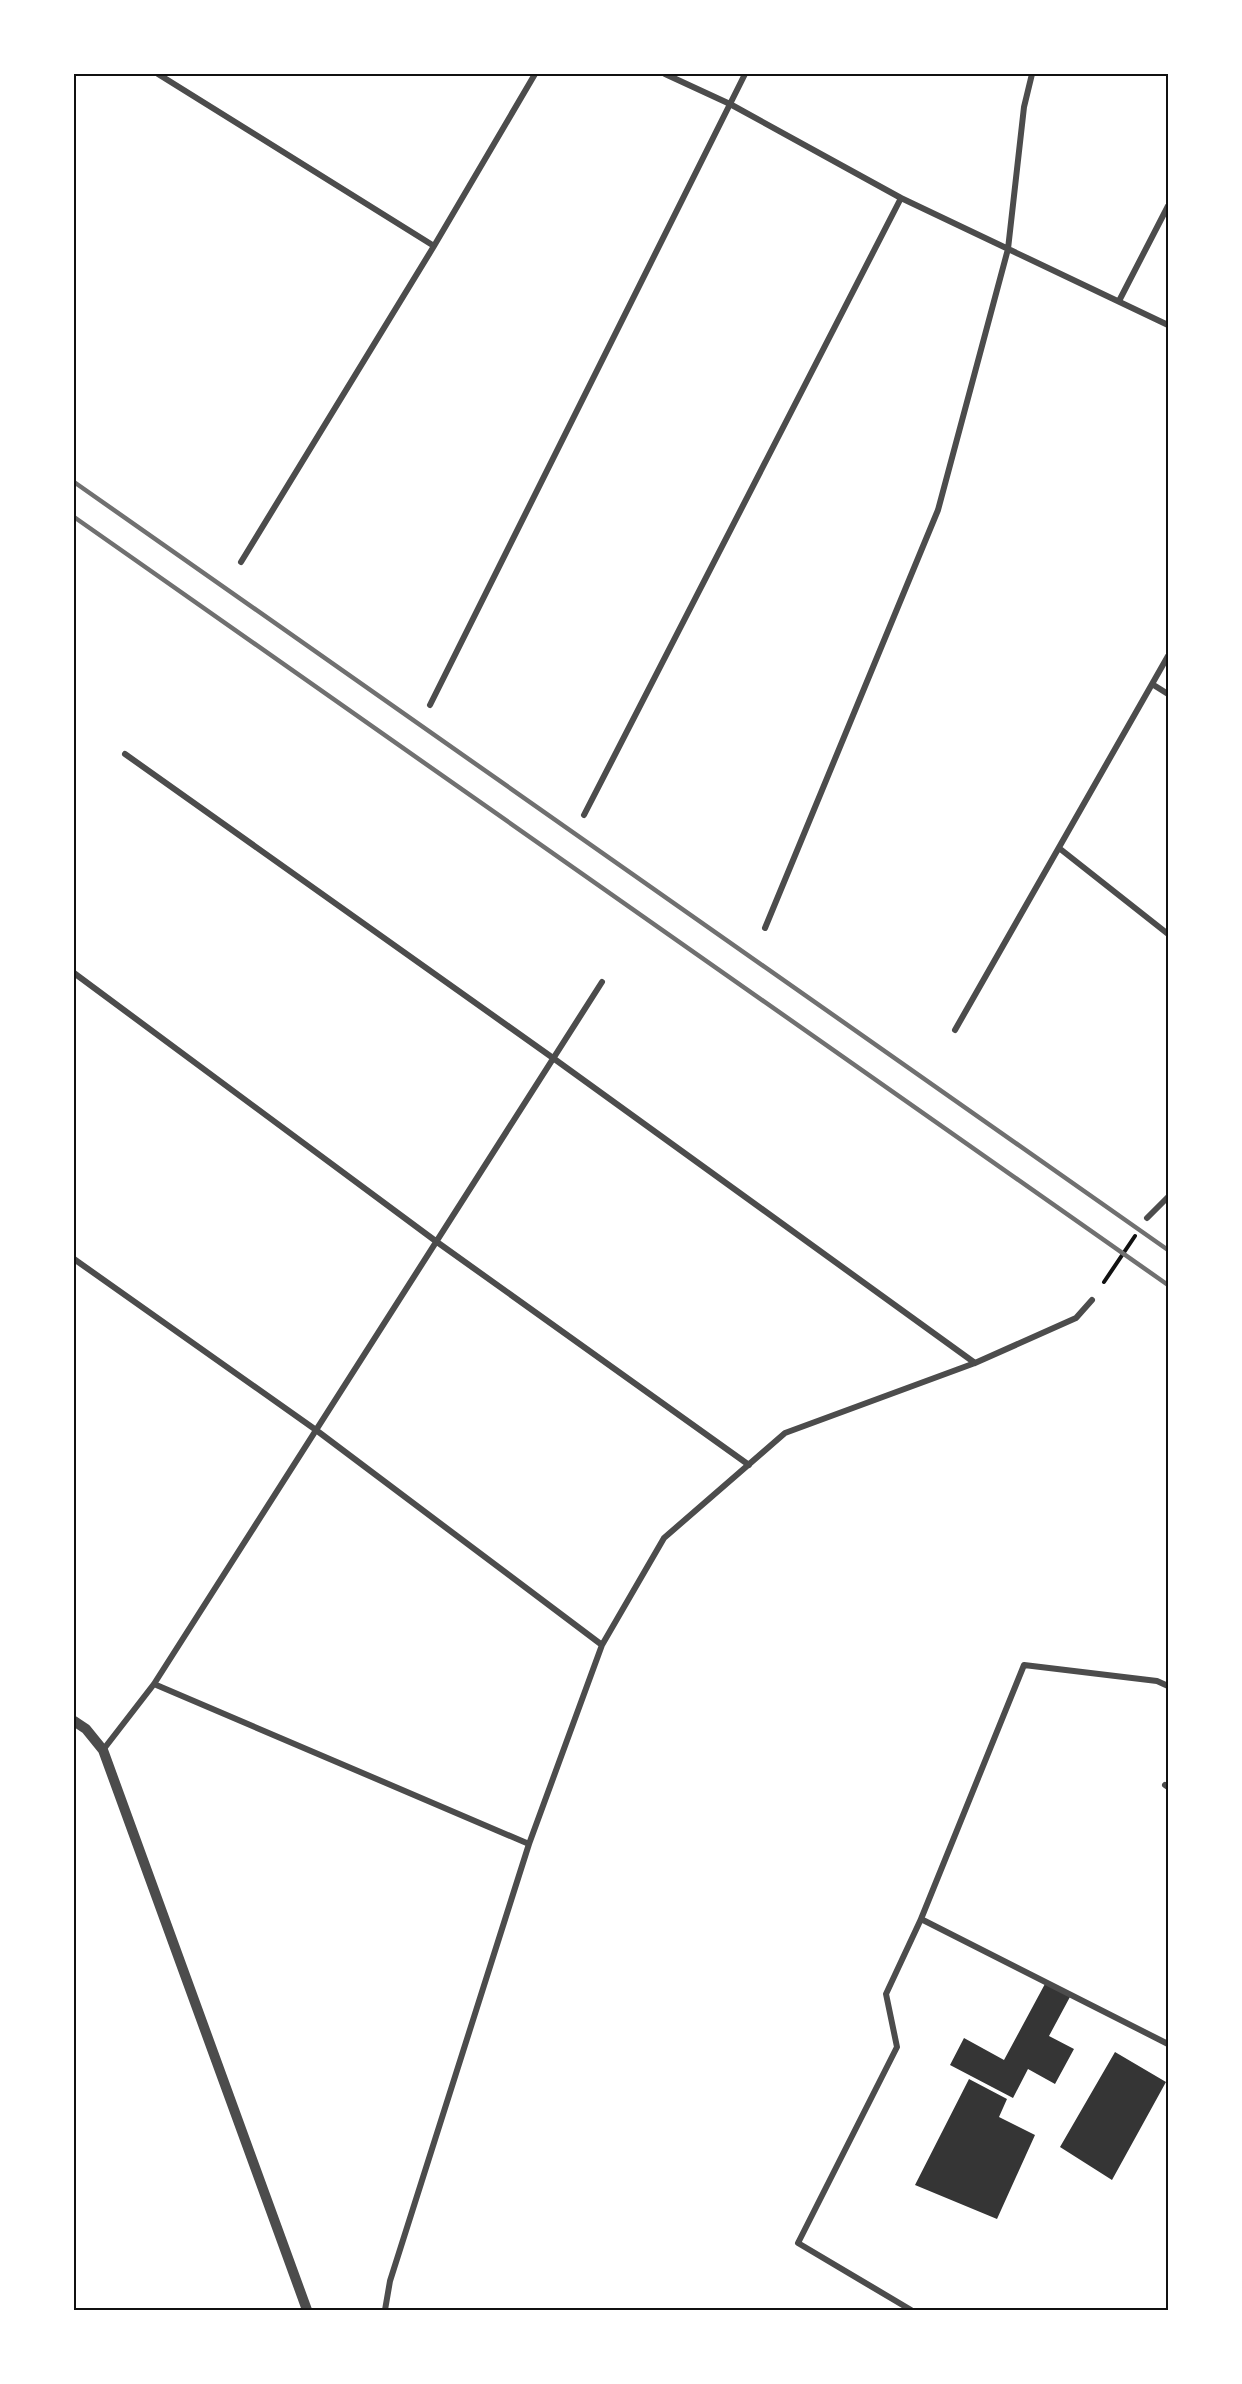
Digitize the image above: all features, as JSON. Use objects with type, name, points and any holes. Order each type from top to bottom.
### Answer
[{"type":"street","points":[[158,74],[434,246]]},
{"type":"street","points":[[241,562],[434,246],[535,74]]},
{"type":"street","points":[[665,74],[730,104],[901,198],[1168,325]]},
{"type":"street","points":[[430,705],[745,74]]},
{"type":"street","points":[[765,928],[938,510],[1008,249],[1024,107],[1032,74]]},
{"type":"street","points":[[584,815],[901,198]]},
{"type":"street","points":[[1119,301],[1168,206]]},
{"type":"street","points":[[955,1030],[1168,656]]},
{"type":"street","points":[[1152,684],[1168,694]]},
{"type":"street","points":[[125,754],[553,1058],[975,1363]]},
{"type":"street","points":[[1059,848],[1168,934]]},
{"type":"street","points":[[74,973],[437,1242],[749,1465]]},
{"type":"street","points":[[103,1750],[154,1684],[602,982]]},
{"type":"street","points":[[1147,1218],[1168,1197]]},
{"type":"street","points":[[74,1259],[316,1430],[602,1645]]},
{"type":"street","points":[[385,2310],[390,2281],[529,1844],[602,1645],[664,1538],[785,1433],[975,1363],[1076,1318],[1092,1300]]},
{"type":"street","points":[[911,2310],[798,2243],[897,2047],[886,1994],[921,1919],[1024,1665],[1156,1681],[1168,1686]]},
{"type":"street","points":[[154,1684],[529,1844]]},
{"type":"street","points":[[74,1721],[87,1729],[103,1750],[307,2310]]},
{"type":"street","points":[[921,1919],[1168,2044]]},
{"type":"path","points":[[1092,1300],[1147,1218]]},
{"type":"building","points":[[1046,1982],[1071,1995],[1049,2036],[1074,2049],[1055,2084],[1028,2069],[1013,2098],[950,2065],[964,2038],[1004,2060]]},
{"type":"building","points":[[1115,2052],[1166,2082],[1112,2180],[1060,2147]]},
{"type":"building","points":[[969,2079],[1007,2099],[999,2117],[1035,2135],[997,2219],[915,2185]]},
{"type":"railway","points":[[74,482],[1168,1250]]},
{"type":"railway","points":[[74,517],[1168,1285]]}]
